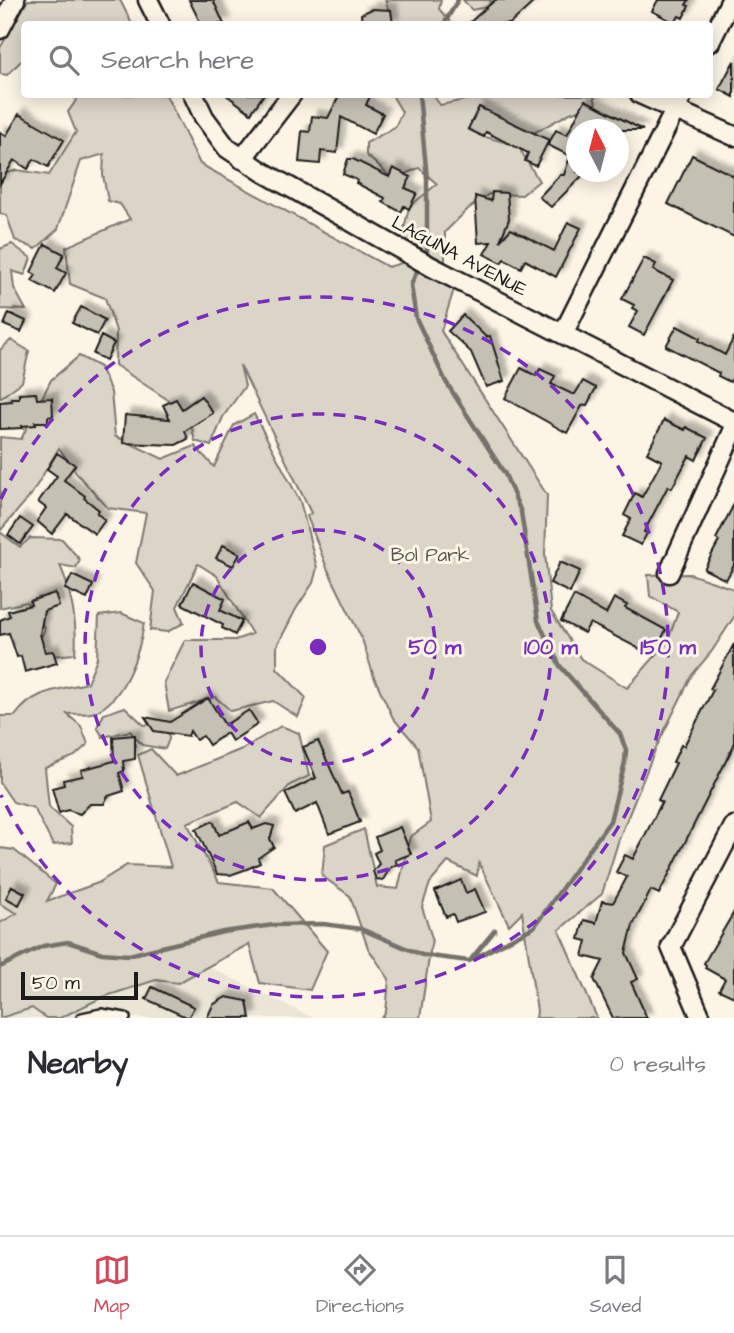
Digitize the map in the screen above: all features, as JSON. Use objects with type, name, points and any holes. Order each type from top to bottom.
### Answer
[{"type":"street","points":[[0,29],[15,0]]},
{"type":"street","points":[[148,0],[158,21]]},
{"type":"street","points":[[713,34],[731,0]]},
{"type":"street","name":"LAGUNA AVENUE","points":[[195,98],[204,117],[227,148],[242,159],[432,267],[564,332],[734,422]]},
{"type":"street","points":[[242,159],[289,98]]},
{"type":"street","points":[[660,98],[679,102],[734,136]]},
{"type":"street","points":[[564,332],[679,102]]},
{"type":"street","points":[[668,573],[734,429]]},
{"type":"street","points":[[701,1018],[671,947],[734,826]]},
{"type":"lane","points":[[82,1018],[101,1014],[125,1018]]},
{"type":"shaded area","points":[[0,871],[162,949],[177,951],[313,1018],[0,1018]]},
{"type":"green space","points":[[28,0],[120,0],[130,21],[21,21],[21,61],[7,75],[0,74],[0,48]]},
{"type":"green space","points":[[385,0],[441,0],[439,9],[449,21],[381,21],[391,17]]},
{"type":"green space","points":[[463,0],[491,0],[488,7],[472,10]]},
{"type":"green space","name":"Bol Park","points":[[78,98],[167,98],[200,164],[388,267],[412,260],[455,286],[441,331],[547,495],[545,554],[551,611],[581,659],[627,688],[667,643],[678,612],[650,596],[648,575],[690,574],[734,589],[734,617],[712,651],[692,675],[655,750],[619,839],[602,894],[559,930],[597,1018],[536,1018],[522,912],[509,925],[479,863],[477,876],[448,862],[430,883],[422,907],[432,938],[420,1018],[382,1018],[386,1012],[389,979],[368,948],[350,896],[322,876],[325,845],[364,829],[377,887],[398,889],[410,837],[431,822],[418,747],[393,718],[374,677],[362,639],[327,568],[307,516],[311,513],[240,365],[245,386],[223,417],[211,446],[195,441],[188,413],[115,365],[116,331],[105,298],[70,284],[66,247],[130,219],[120,204],[108,201],[103,175],[104,154],[81,161],[58,229],[36,249],[15,240],[7,216],[0,213],[0,175],[17,170],[49,175],[76,132],[68,112]]},
{"type":"green space","points":[[394,98],[435,98],[440,105],[476,98],[595,98],[596,104],[570,113],[532,134],[483,120],[479,135],[518,146],[539,181],[522,195],[489,194],[468,209],[445,232],[445,262],[402,238],[409,207],[437,184],[419,168],[393,179],[366,155],[366,143],[395,127],[402,112]]},
{"type":"green space","points":[[12,244],[31,258],[25,275],[12,271],[14,288],[26,310],[0,309],[0,249]]},
{"type":"green space","points":[[11,340],[29,351],[22,382],[0,398],[0,350]]},
{"type":"green space","points":[[79,356],[100,367],[111,392],[115,436],[163,459],[195,446],[214,467],[234,425],[254,414],[300,501],[317,568],[313,583],[277,646],[277,668],[306,698],[298,717],[273,701],[231,711],[215,697],[169,711],[164,682],[185,640],[235,640],[252,634],[217,576],[198,564],[177,607],[184,623],[167,632],[150,630],[155,591],[136,563],[146,513],[108,508],[77,474],[59,448],[31,495],[0,531],[0,437],[21,439],[51,380]]},
{"type":"green space","points":[[0,532],[20,547],[30,538],[62,539],[80,560],[76,568],[60,565],[73,608],[75,654],[52,656],[38,645],[45,628],[26,602],[0,608]]},
{"type":"green space","points":[[121,613],[144,623],[129,674],[105,706],[92,713],[67,714],[81,726],[88,744],[75,756],[45,768],[49,807],[71,827],[72,843],[53,845],[34,808],[13,802],[0,783],[0,716],[15,716],[30,701],[47,692],[87,683],[97,658],[99,616]]},
{"type":"green space","points":[[125,707],[144,725],[155,724],[168,728],[169,739],[165,749],[142,745],[130,731],[103,737],[97,727],[104,714]]},
{"type":"green space","points":[[281,726],[299,733],[309,776],[290,785],[261,818],[238,802],[187,823],[219,882],[273,888],[327,951],[310,990],[260,983],[249,944],[178,983],[156,980],[103,997],[60,1018],[46,1018],[32,1008],[0,1018],[0,923],[17,913],[0,904],[0,848],[14,850],[56,884],[47,901],[98,883],[127,865],[171,867],[138,755],[151,749],[176,776],[242,749]]},
{"type":"building","points":[[189,0],[213,0],[223,21],[200,21]]},
{"type":"building","points":[[495,0],[536,0],[513,21],[471,21]]},
{"type":"building","points":[[658,0],[689,0],[683,18],[679,16],[676,21],[652,11]]},
{"type":"building","points":[[372,9],[391,10],[393,21],[362,21],[361,14]]},
{"type":"building","points":[[734,61],[734,97],[719,89]]},
{"type":"building","points":[[230,98],[261,98],[251,113]]},
{"type":"building","points":[[338,98],[369,98],[366,105],[383,114],[373,134],[341,117],[337,153],[321,151],[320,164],[299,162],[302,131],[310,132],[312,116],[328,118]]},
{"type":"building","points":[[585,100],[622,119],[575,119]]},
{"type":"building","points":[[479,107],[549,140],[536,166],[525,161],[528,153],[486,132],[484,137],[468,129]]},
{"type":"building","points":[[19,114],[64,140],[48,167],[34,159],[28,169],[14,160],[0,184],[0,132],[6,136]]},
{"type":"building","points":[[629,123],[643,130],[629,130]]},
{"type":"building","points":[[556,130],[566,135],[566,154],[548,145]]},
{"type":"building","points":[[692,155],[734,176],[734,237],[668,204]]},
{"type":"building","points":[[348,159],[389,177],[393,168],[411,177],[405,188],[417,193],[409,209],[404,206],[401,212],[383,202],[385,198],[343,174]]},
{"type":"building","points":[[566,169],[566,182],[576,182],[551,207],[539,197],[560,175],[564,175]]},
{"type":"building","points":[[492,192],[507,193],[509,219],[500,241],[511,229],[554,251],[568,222],[581,228],[556,277],[525,260],[521,268],[504,259],[501,263],[484,254],[491,242],[478,243],[475,196],[491,201]]},
{"type":"building","points":[[45,244],[64,254],[57,268],[66,273],[55,293],[32,281],[36,275],[31,272]]},
{"type":"building","points":[[644,258],[656,264],[653,270],[673,280],[644,335],[629,327],[638,311],[632,308],[634,305],[622,299]]},
{"type":"building","points":[[81,307],[105,320],[97,335],[72,323]]},
{"type":"building","points":[[9,313],[26,321],[21,332],[4,325]]},
{"type":"building","points":[[463,315],[486,337],[490,336],[504,381],[486,387],[471,352],[448,331]]},
{"type":"building","points":[[677,326],[725,355],[734,337],[734,375],[730,382],[718,376],[719,373],[666,346]]},
{"type":"building","points":[[101,336],[114,343],[106,360],[93,354]]},
{"type":"building","points":[[521,368],[536,376],[540,369],[555,376],[551,384],[572,394],[575,394],[583,381],[596,388],[567,433],[505,398]]},
{"type":"building","points":[[36,393],[37,399],[52,398],[53,416],[48,417],[48,422],[35,422],[36,425],[22,426],[23,428],[0,429],[0,402],[12,401],[11,398],[19,398],[19,394]]},
{"type":"building","points":[[201,396],[213,413],[185,431],[188,439],[176,445],[123,443],[125,415],[170,419],[163,405],[176,399],[182,409]]},
{"type":"building","points":[[664,420],[707,438],[696,460],[689,456],[672,488],[668,486],[644,532],[647,533],[641,545],[622,536],[631,519],[624,515],[635,493],[642,497],[662,461],[647,453]]},
{"type":"building","points":[[57,453],[75,465],[64,480],[85,496],[105,520],[95,534],[67,514],[52,534],[37,521],[46,508],[38,502],[57,476],[47,469]]},
{"type":"building","points":[[734,504],[734,565],[726,580],[704,569]]},
{"type":"building","points":[[20,518],[33,527],[20,544],[8,535]]},
{"type":"building","points":[[223,545],[240,554],[233,566],[216,558]]},
{"type":"building","points":[[560,562],[580,571],[570,593],[550,583]]},
{"type":"building","points":[[72,575],[93,585],[87,599],[65,589]]},
{"type":"building","points":[[193,582],[225,599],[220,610],[242,621],[235,635],[222,628],[223,625],[182,604]]},
{"type":"building","points":[[55,593],[59,606],[44,611],[40,634],[45,652],[53,651],[57,663],[25,672],[21,656],[17,657],[9,633],[0,635],[0,620],[10,616],[8,611],[31,605],[30,601]]},
{"type":"building","points":[[574,596],[606,614],[614,598],[627,605],[625,608],[666,630],[653,656],[590,623],[584,633],[561,621]]},
{"type":"building","points":[[734,644],[734,745],[659,894],[651,890],[633,925],[626,953],[638,979],[631,982],[647,1018],[613,1018],[594,979],[603,961],[583,956],[587,941],[579,939],[584,920],[596,923],[602,901],[613,903],[627,877],[616,872],[625,855],[633,859],[662,802],[658,800],[676,763],[673,762],[713,690],[710,689]]},
{"type":"building","points":[[208,698],[225,725],[249,710],[258,724],[232,741],[227,733],[209,745],[203,736],[196,740],[190,731],[188,736],[154,731],[145,717],[170,722]]},
{"type":"building","points":[[135,735],[135,759],[123,761],[124,771],[119,773],[124,791],[108,796],[104,804],[90,804],[80,814],[68,810],[59,813],[52,788],[64,785],[63,780],[83,776],[81,770],[114,761],[113,737]]},
{"type":"building","points":[[318,741],[342,794],[348,792],[360,822],[329,834],[317,803],[295,814],[285,793],[316,778],[303,747]]},
{"type":"building","points":[[213,821],[219,835],[249,822],[253,829],[266,824],[274,826],[270,839],[274,847],[258,858],[260,863],[230,875],[217,874],[196,829]]},
{"type":"building","points":[[400,827],[411,854],[395,860],[397,864],[390,868],[383,880],[376,879],[373,871],[379,864],[374,853],[380,850],[375,837]]},
{"type":"building","points":[[461,880],[466,893],[475,889],[485,912],[456,922],[453,914],[446,917],[435,891]]},
{"type":"building","points":[[12,886],[25,893],[19,905],[6,898]]},
{"type":"building","points":[[734,912],[734,997],[719,990],[725,979],[705,968],[704,963]]},
{"type":"building","points":[[152,987],[194,1007],[188,1018],[146,999]]},
{"type":"building","points":[[226,997],[247,1001],[250,1018],[207,1018],[213,1005]]},
{"type":"waterway","points":[[446,21],[458,0]]},
{"type":"waterway","points":[[419,98],[427,179],[427,250],[424,256]]},
{"type":"waterway","points":[[0,967],[43,946],[68,942],[102,953],[129,955],[223,932],[274,925],[323,924],[361,929],[422,955],[469,961],[534,927],[610,821],[626,750],[620,734],[560,666],[538,621],[521,512],[505,474],[446,382],[416,318],[411,285],[420,264]]},
{"type":"waterway","points":[[472,958],[495,930]]}]
